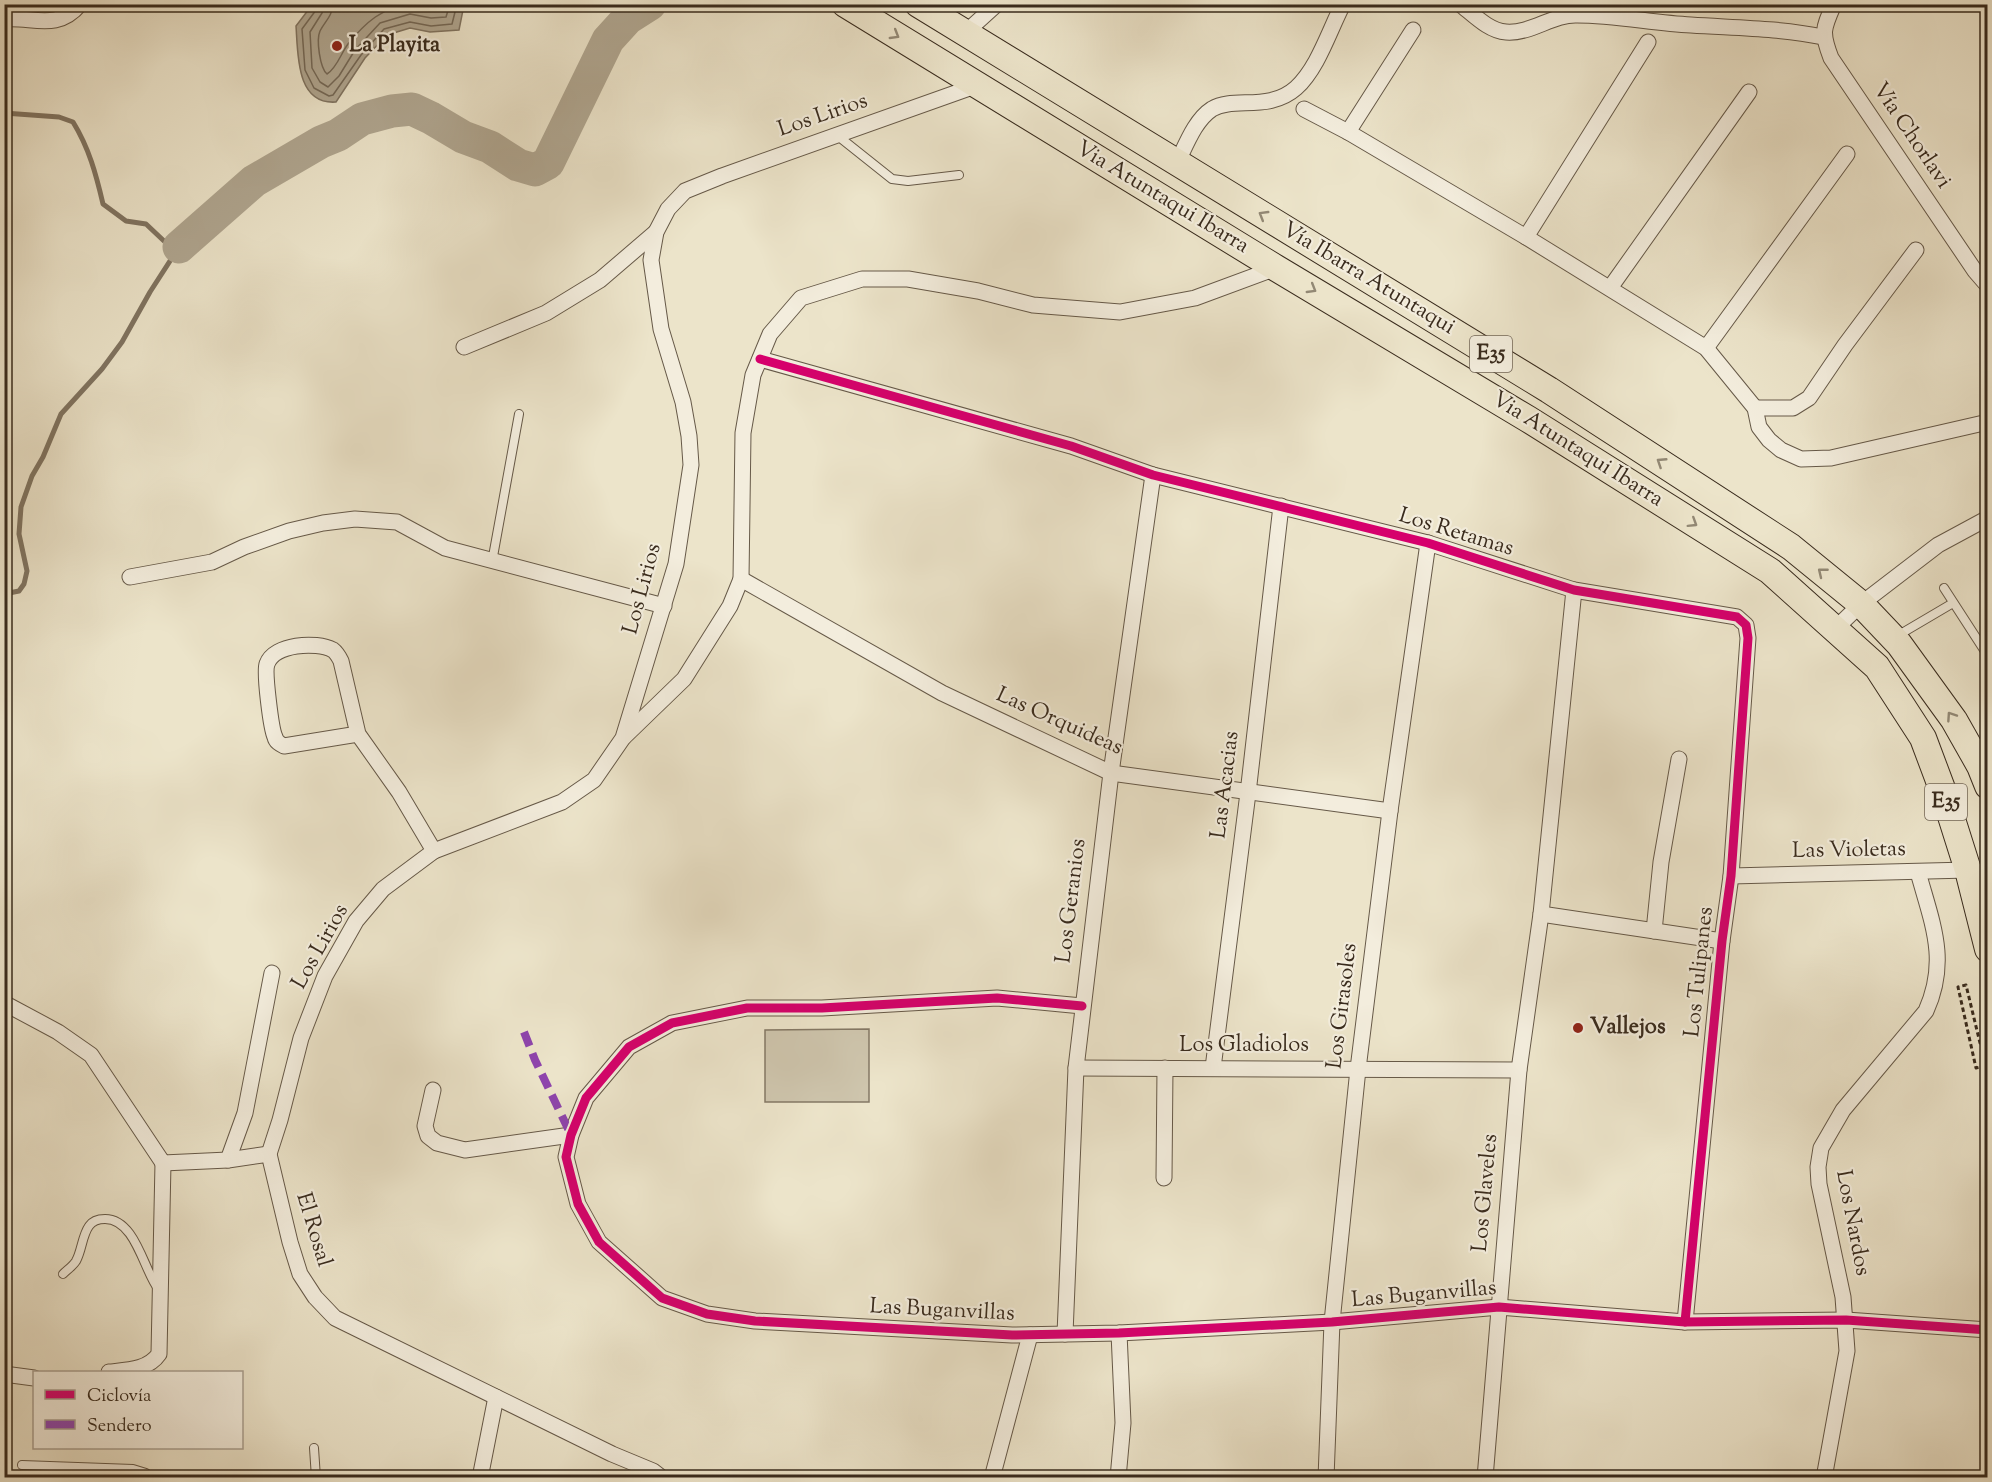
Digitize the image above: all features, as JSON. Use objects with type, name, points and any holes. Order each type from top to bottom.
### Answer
[{"type":"highway","name":"Via Atuntaqui Ibarra","points":[[845,4],[1276,268],[1528,419],[1770,571],[1877,667],[1923,738],[1944,794],[1968,870],[1988,950]]},
{"type":"highway","name":"Vía Ibarra Atuntaqui","points":[[918,4],[1550,390],[1791,547],[1861,604],[1893,638],[1976,750],[1988,786]]},
{"type":"street","points":[[4,19],[51,21],[65,16],[80,4]]},
{"type":"street","points":[[965,33],[997,4]]},
{"type":"street","points":[[1177,163],[1200,120],[1213,108],[1267,102],[1295,88],[1319,57],[1343,4]]},
{"type":"street","points":[[1460,4],[1490,27],[1505,32],[1521,31],[1574,14],[1799,32],[1823,37],[1834,4]]},
{"type":"street","points":[[1348,132],[1413,30]]},
{"type":"street","name":"Vía Chorlavi","points":[[1823,37],[1831,58],[1975,271],[1988,286]]},
{"type":"street","points":[[1526,237],[1648,42]]},
{"type":"street","name":"Los Lirios","points":[[269,1154],[301,1038],[325,976],[356,921],[376,897],[383,889],[434,850],[562,802],[594,780],[623,738],[676,564],[692,465],[683,402],[659,318],[651,260],[656,232],[668,210],[685,191],[722,176],[978,86]]},
{"type":"street","points":[[1610,288],[1749,92]]},
{"type":"street","points":[[1304,109],[1348,132],[1526,237],[1706,348],[1755,408],[1759,427],[1781,450],[1801,459],[1831,458],[1988,422]]},
{"type":"street","points":[[1706,348],[1847,154]]},
{"type":"street","points":[[464,347],[546,313],[600,280],[656,232]]},
{"type":"street","points":[[1755,408],[1793,408],[1809,398],[1845,345],[1916,250]]},
{"type":"street","points":[[623,738],[684,679],[730,606],[741,579],[743,433],[753,375],[770,334],[801,298],[862,279],[908,279],[978,291],[1033,305],[1120,312],[1195,297],[1276,268]]},
{"type":"street","name":"Los Retamas","points":[[760,359],[1071,446],[1153,476],[1428,543],[1574,590],[1737,617],[1746,625]]},
{"type":"street","name":"Los Geranios","points":[[1065,1334],[1076,1068],[1082,1006],[1111,773],[1153,476]]},
{"type":"street","name":"Las Acacias","points":[[1213,1068],[1281,506]]},
{"type":"street","points":[[1835,629],[1861,604],[1938,545],[1988,518]]},
{"type":"street","points":[[130,577],[212,562],[244,547],[289,531],[323,523],[356,519],[397,522],[445,548],[664,606]]},
{"type":"street","name":"Los Girasoles","points":[[1326,1478],[1332,1322],[1358,1069],[1390,811],[1428,543]]},
{"type":"street","name":"Las Orquideas","points":[[741,579],[942,693],[1111,773],[1390,811]]},
{"type":"street","name":"Los Glaveles","points":[[1485,1478],[1520,1070],[1541,914],[1574,590]]},
{"type":"street","name":"Los Tulipanes","points":[[1685,1322],[1722,941],[1731,876],[1748,638],[1746,625]]},
{"type":"street","points":[[358,734],[284,746],[279,744],[274,738],[266,666],[272,656],[285,649],[303,645],[319,645],[335,651],[341,661],[358,734],[399,792],[434,850]]},
{"type":"street","points":[[1654,931],[1662,862],[1679,759]]},
{"type":"street","name":"Las Violetas","points":[[1731,876],[1968,870]]},
{"type":"street","name":"Los Nardos","points":[[1824,1478],[1847,1351],[1843,1297],[1819,1184],[1818,1167],[1821,1148],[1843,1110],[1926,1011],[1933,995],[1938,974],[1938,946],[1918,872]]},
{"type":"street","points":[[1541,914],[1722,941]]},
{"type":"street","points":[[228,1160],[245,1113],[272,973]]},
{"type":"street","name":"Las Buganvillas","points":[[1082,1006],[997,998],[822,1008],[747,1008],[672,1023],[628,1047],[586,1098],[571,1135],[566,1157],[578,1204],[599,1242],[662,1298],[707,1314],[755,1321],[1030,1335],[1119,1333],[1332,1322],[1499,1307],[1685,1322],[1846,1320],[1988,1330]]},
{"type":"street","points":[[4,1003],[58,1032],[91,1055],[163,1163],[159,1354],[154,1361],[141,1368],[117,1371]]},
{"type":"street","name":"Los Gladiolos","points":[[1076,1068],[1520,1070]]},
{"type":"street","points":[[1164,1178],[1165,1068]]},
{"type":"street","points":[[433,1089],[424,1126],[428,1136],[437,1143],[465,1150],[571,1135]]},
{"type":"street","points":[[163,1163],[228,1160],[269,1154]]},
{"type":"street","name":"El Rosal","points":[[269,1154],[300,1274],[315,1297],[335,1318],[612,1454],[653,1471],[662,1478]]},
{"type":"street","points":[[1118,1478],[1123,1423],[1119,1333]]},
{"type":"street","points":[[992,1478],[1030,1335]]},
{"type":"street","points":[[4,1374],[33,1378]]},
{"type":"street","points":[[480,1478],[496,1397]]},
{"type":"lane","points":[[837,135],[892,178],[909,181],[959,176]]},
{"type":"lane","points":[[492,562],[519,414]]},
{"type":"lane","points":[[1944,588],[1988,656]]},
{"type":"lane","points":[[1893,638],[1953,603]]},
{"type":"lane","points":[[63,1274],[76,1261],[89,1225],[97,1220],[109,1219],[121,1225],[136,1243],[153,1282],[160,1291]]},
{"type":"lane","points":[[314,1448],[316,1478]]},
{"type":"lane","points":[[22,1465],[133,1469],[146,1473],[148,1478]]},
{"type":"path","points":[[1988,1017],[1983,1017],[1988,1040],[1980,1043],[1966,985],[1958,987],[1976,1068],[1988,1065]]},
{"type":"shaded area","points":[[869,1029],[869,1102],[765,1102],[765,1030]]},
{"type":"water","name":"La Playita","points":[[312,5],[464,5],[459,30],[430,32],[410,28],[387,35],[365,58],[336,102],[323,101],[313,95],[306,87],[302,76],[297,50],[296,26]]},
{"type":"waterway","points":[[179,247],[254,181],[321,142],[338,135],[362,119],[392,111],[412,109],[463,137],[490,147],[518,165],[535,170],[548,163],[608,40],[628,18],[650,4]]},
{"type":"waterway","points":[[4,113],[59,117],[73,122],[91,162],[103,204],[126,221],[146,224],[164,241],[179,247],[122,342],[102,369],[61,414],[43,457],[32,476],[21,507],[19,534],[27,571],[24,584],[19,591],[4,594]]},
{"type":"marked path","points":[[524,1032],[571,1135]]},
{"type":"cycle path","points":[[760,359],[1071,446],[1153,475],[1428,543],[1574,590],[1737,617],[1746,625],[1748,638],[1731,876],[1722,941],[1685,1322]]},
{"type":"cycle path","points":[[1082,1006],[997,998],[822,1008],[747,1008],[672,1023],[629,1047],[586,1098],[571,1135],[566,1157],[578,1204],[599,1242],[662,1298],[707,1314],[755,1321],[1012,1335],[1119,1333],[1332,1322],[1499,1307],[1685,1322],[1846,1320],[1988,1330]]},
{"type":"place","name":"La Playita","points":[[337,46]]},
{"type":"place","name":"Vallejos","points":[[1578,1028]]}]
